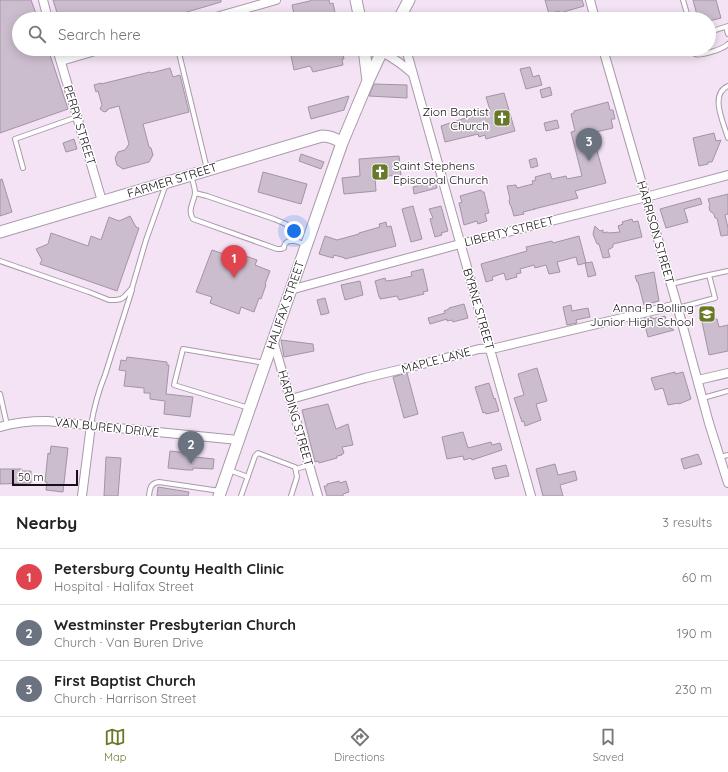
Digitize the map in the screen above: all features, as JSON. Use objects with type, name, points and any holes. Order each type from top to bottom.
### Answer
[{"type":"main road","points":[[356,0],[359,12]]},
{"type":"main road","points":[[403,12],[409,0]]},
{"type":"main road","points":[[365,56],[368,81]]},
{"type":"main road","name":"HALIFAX STREET","points":[[220,494],[342,143],[378,56]]},
{"type":"main road","name":"FARMER STREET","points":[[0,232],[190,174],[322,136],[335,138],[342,143]]},
{"type":"street","points":[[43,0],[46,12]]},
{"type":"street","points":[[234,12],[276,0]]},
{"type":"street","points":[[590,0],[593,12]]},
{"type":"street","name":"PERRY STREET","points":[[59,56],[102,201]]},
{"type":"street","points":[[61,61],[78,56]]},
{"type":"street","points":[[391,56],[403,64],[414,75]]},
{"type":"street","name":"HARRISON STREET","points":[[605,56],[678,306],[703,398],[724,456],[728,483]]},
{"type":"street","name":"BYRNE STREET","points":[[409,58],[531,496]]},
{"type":"street","name":"LIBERTY STREET","points":[[290,290],[460,244],[728,175]]},
{"type":"street","name":"MAPLE LANE","points":[[290,399],[479,349],[496,348],[678,306]]},
{"type":"street","name":"HARDING STREET","points":[[273,340],[318,496]]},
{"type":"street","points":[[698,380],[728,373]]},
{"type":"street","name":"VAN BUREN DRIVE","points":[[4,426],[31,420],[238,440]]},
{"type":"street","points":[[82,496],[91,425]]},
{"type":"lane","points":[[683,0],[687,12]]},
{"type":"lane","points":[[716,30],[727,27],[728,34]]},
{"type":"lane","points":[[716,50],[727,46],[728,44]]},
{"type":"lane","points":[[180,56],[207,169]]},
{"type":"lane","points":[[728,86],[722,90],[718,100],[720,113],[728,138]]},
{"type":"lane","points":[[23,168],[15,139],[77,116]]},
{"type":"lane","points":[[190,174],[195,193],[190,210],[190,215],[193,219],[281,250],[284,248],[285,244],[292,241],[306,245]]},
{"type":"lane","points":[[91,425],[98,393],[146,240],[166,182]]},
{"type":"lane","points":[[195,193],[286,224],[290,230],[292,241]]},
{"type":"lane","points":[[0,261],[109,300],[116,300],[124,297],[132,288]]},
{"type":"lane","points":[[671,284],[728,271]]},
{"type":"lane","points":[[678,306],[715,298],[709,275]]},
{"type":"lane","points":[[250,408],[174,385],[183,349],[265,364]]},
{"type":"lane","points":[[703,398],[728,391]]},
{"type":"lane","points":[[0,394],[4,426]]},
{"type":"lane","points":[[241,496],[255,456],[258,453],[296,468],[309,465]]},
{"type":"lane","points":[[291,496],[297,477],[296,468]]},
{"type":"lane","points":[[228,470],[248,477]]},
{"type":"lane","points":[[149,496],[150,487],[155,482],[220,494]]},
{"type":"building","points":[[0,0],[31,0],[35,12],[12,12],[12,56],[50,56],[68,109],[0,133]]},
{"type":"building","points":[[53,0],[221,0],[221,2],[187,12],[57,12]]},
{"type":"building","points":[[329,0],[330,4],[333,3],[335,12],[294,12],[292,5],[310,1]]},
{"type":"building","points":[[545,0],[582,0],[584,6],[563,12],[548,12]]},
{"type":"building","points":[[693,0],[716,0],[721,18],[716,19],[716,12],[696,12]]},
{"type":"building","points":[[291,56],[343,56],[344,59],[342,59],[343,65],[313,72],[310,66],[294,70]]},
{"type":"building","points":[[530,67],[533,77],[539,75],[542,85],[526,89],[520,69]]},
{"type":"building","points":[[170,68],[173,77],[180,75],[189,112],[143,124],[149,147],[151,148],[153,155],[149,162],[123,169],[117,165],[115,158],[118,152],[125,150],[129,144],[119,106],[108,109],[104,112],[100,109],[102,105],[98,91],[96,92],[94,85]]},
{"type":"building","points":[[374,84],[407,85],[407,98],[369,96]]},
{"type":"building","points":[[550,87],[552,95],[542,98],[540,90]]},
{"type":"building","name":"Zion Baptist Church","points":[[504,93],[515,131],[486,139],[485,135],[479,137],[478,134],[445,142],[441,126],[490,110],[486,97]]},
{"type":"building","points":[[349,96],[344,110],[311,119],[308,107]]},
{"type":"building","points":[[608,102],[610,110],[613,110],[615,119],[611,119],[613,128],[592,133],[606,183],[575,191],[578,198],[523,212],[524,214],[514,216],[509,201],[510,199],[507,186],[516,185],[517,188],[533,184],[532,181],[536,180],[535,177],[550,173],[552,179],[566,176],[567,179],[582,176],[571,132],[575,131],[571,114],[574,113],[574,111]]},
{"type":"building","points":[[557,120],[559,128],[546,131],[544,123]]},
{"type":"building","points":[[714,133],[716,141],[721,140],[712,162],[699,166],[693,138]]},
{"type":"building","points":[[74,139],[77,149],[66,152],[63,143]]},
{"type":"building","points":[[301,154],[324,162],[321,169],[299,161]]},
{"type":"building","name":"Saint Stephens Episcopal Church","points":[[399,156],[401,175],[375,177],[376,191],[344,194],[342,178],[360,176],[359,159]]},
{"type":"building","points":[[536,158],[538,166],[531,168],[529,160]]},
{"type":"building","points":[[263,172],[307,184],[301,204],[258,192]]},
{"type":"building","points":[[2,179],[12,212],[0,216],[0,180]]},
{"type":"building","points":[[435,181],[437,188],[414,194],[413,187]]},
{"type":"building","points":[[481,190],[484,192],[489,213],[485,214],[487,221],[478,224],[477,221],[464,225],[459,203],[462,202],[460,196]]},
{"type":"building","points":[[728,194],[728,214],[725,215],[728,235],[721,236],[717,218],[715,218],[714,214],[710,211],[708,199]]},
{"type":"building","points":[[700,198],[702,204],[684,209],[688,222],[666,228],[660,209]]},
{"type":"building","points":[[413,206],[422,239],[411,242],[402,209]]},
{"type":"building","points":[[441,206],[448,231],[435,237],[430,219],[433,218],[429,209]]},
{"type":"building","points":[[130,216],[136,227],[139,228],[117,291],[40,264],[42,260],[36,249],[48,244],[51,233],[88,246],[91,236],[101,240],[109,217],[119,221]]},
{"type":"building","points":[[632,219],[633,222],[638,221],[642,237],[613,244],[613,247],[608,250],[610,257],[603,258],[599,244],[597,244],[593,234],[595,226],[600,231],[603,230],[603,233],[620,232],[618,226],[623,224],[622,222]]},
{"type":"building","points":[[386,222],[387,227],[391,226],[396,246],[345,259],[334,255],[333,258],[319,254],[325,236],[337,240],[380,227],[379,224]]},
{"type":"building","points":[[579,236],[586,263],[578,265],[576,257],[557,262],[560,272],[549,274],[546,265],[535,268],[534,265],[520,269],[521,273],[516,274],[517,277],[506,280],[504,273],[492,277],[493,280],[486,282],[481,264],[527,251],[526,247],[552,241],[553,243]]},
{"type":"building","points":[[212,250],[227,255],[229,250],[257,260],[255,265],[270,271],[261,299],[259,298],[254,312],[241,307],[239,314],[210,303],[212,297],[196,292]]},
{"type":"building","points":[[592,262],[596,275],[588,277],[585,263]]},
{"type":"building","points":[[423,269],[428,291],[423,292],[424,294],[399,300],[397,296],[380,299],[375,281],[385,278],[386,281],[412,276],[411,272]]},
{"type":"building","points":[[654,272],[659,301],[644,305],[635,276]]},
{"type":"building","points":[[360,281],[363,295],[345,300],[341,285]]},
{"type":"building","points":[[325,298],[329,313],[321,315],[317,300]]},
{"type":"building","points":[[464,304],[468,318],[453,322],[452,320],[447,321],[447,319],[430,324],[428,318],[445,313],[444,311],[449,308]]},
{"type":"building","points":[[571,305],[572,311],[588,308],[590,317],[576,320],[577,323],[567,325],[563,307]]},
{"type":"building","points":[[665,316],[667,326],[674,330],[648,337],[644,318],[652,317],[652,319]]},
{"type":"building","points":[[717,319],[719,327],[728,325],[728,351],[709,355],[702,322]]},
{"type":"building","points":[[281,340],[313,344],[314,351],[284,357]]},
{"type":"building","points":[[127,357],[167,362],[167,365],[169,365],[166,394],[193,397],[190,417],[164,414],[165,401],[150,399],[150,393],[144,393],[144,388],[124,386],[126,371],[119,370],[121,360],[126,361]]},
{"type":"building","points":[[537,368],[547,401],[536,404],[541,420],[525,426],[524,421],[522,422],[514,398],[524,395],[518,374]]},
{"type":"building","points":[[675,372],[675,374],[683,372],[691,399],[679,404],[668,405],[663,388],[655,390],[651,378]]},
{"type":"building","points":[[407,373],[418,414],[404,418],[393,377]]},
{"type":"building","points":[[489,383],[499,411],[486,414],[485,412],[483,413],[475,387]]},
{"type":"building","points":[[328,404],[336,429],[348,424],[353,445],[342,447],[344,453],[337,456],[337,458],[319,463],[318,461],[315,462],[302,410]]},
{"type":"building","points":[[463,432],[468,448],[491,442],[492,445],[500,443],[502,450],[472,460],[471,458],[464,460],[463,456],[447,459],[442,437]]},
{"type":"building","points":[[51,446],[68,448],[63,492],[46,490],[47,482],[45,482],[48,453],[50,454]]},
{"type":"building","points":[[170,451],[195,454],[195,457],[214,459],[213,469],[193,468],[193,470],[187,470],[168,468]]},
{"type":"building","points":[[698,454],[702,464],[684,469],[681,459]]},
{"type":"building","points":[[106,457],[121,458],[118,496],[104,496]]},
{"type":"building","points":[[555,464],[558,475],[575,471],[577,480],[560,485],[563,496],[543,496],[536,469]]},
{"type":"building","points":[[506,465],[509,476],[495,479],[492,468]]},
{"type":"building","points":[[0,469],[22,469],[22,471],[31,471],[31,483],[0,484]]},
{"type":"building","points":[[339,481],[340,483],[346,481],[349,492],[343,494],[343,496],[327,496],[324,486]]},
{"type":"building","points":[[158,487],[189,492],[188,496],[157,496]]},
{"type":"place","name":"Zion Baptist Church","points":[[502,118]]},
{"type":"place","name":"First Baptist Church","points":[[589,161]]},
{"type":"place","name":"Saint Stephens Episcopal Church","points":[[380,172]]},
{"type":"place","name":"Petersburg County Health Clinic","points":[[234,278]]},
{"type":"place","name":"Anna P. Bolling Junior High School","points":[[707,314]]},
{"type":"place","name":"Westminster Presbyterian Church","points":[[191,464]]}]
